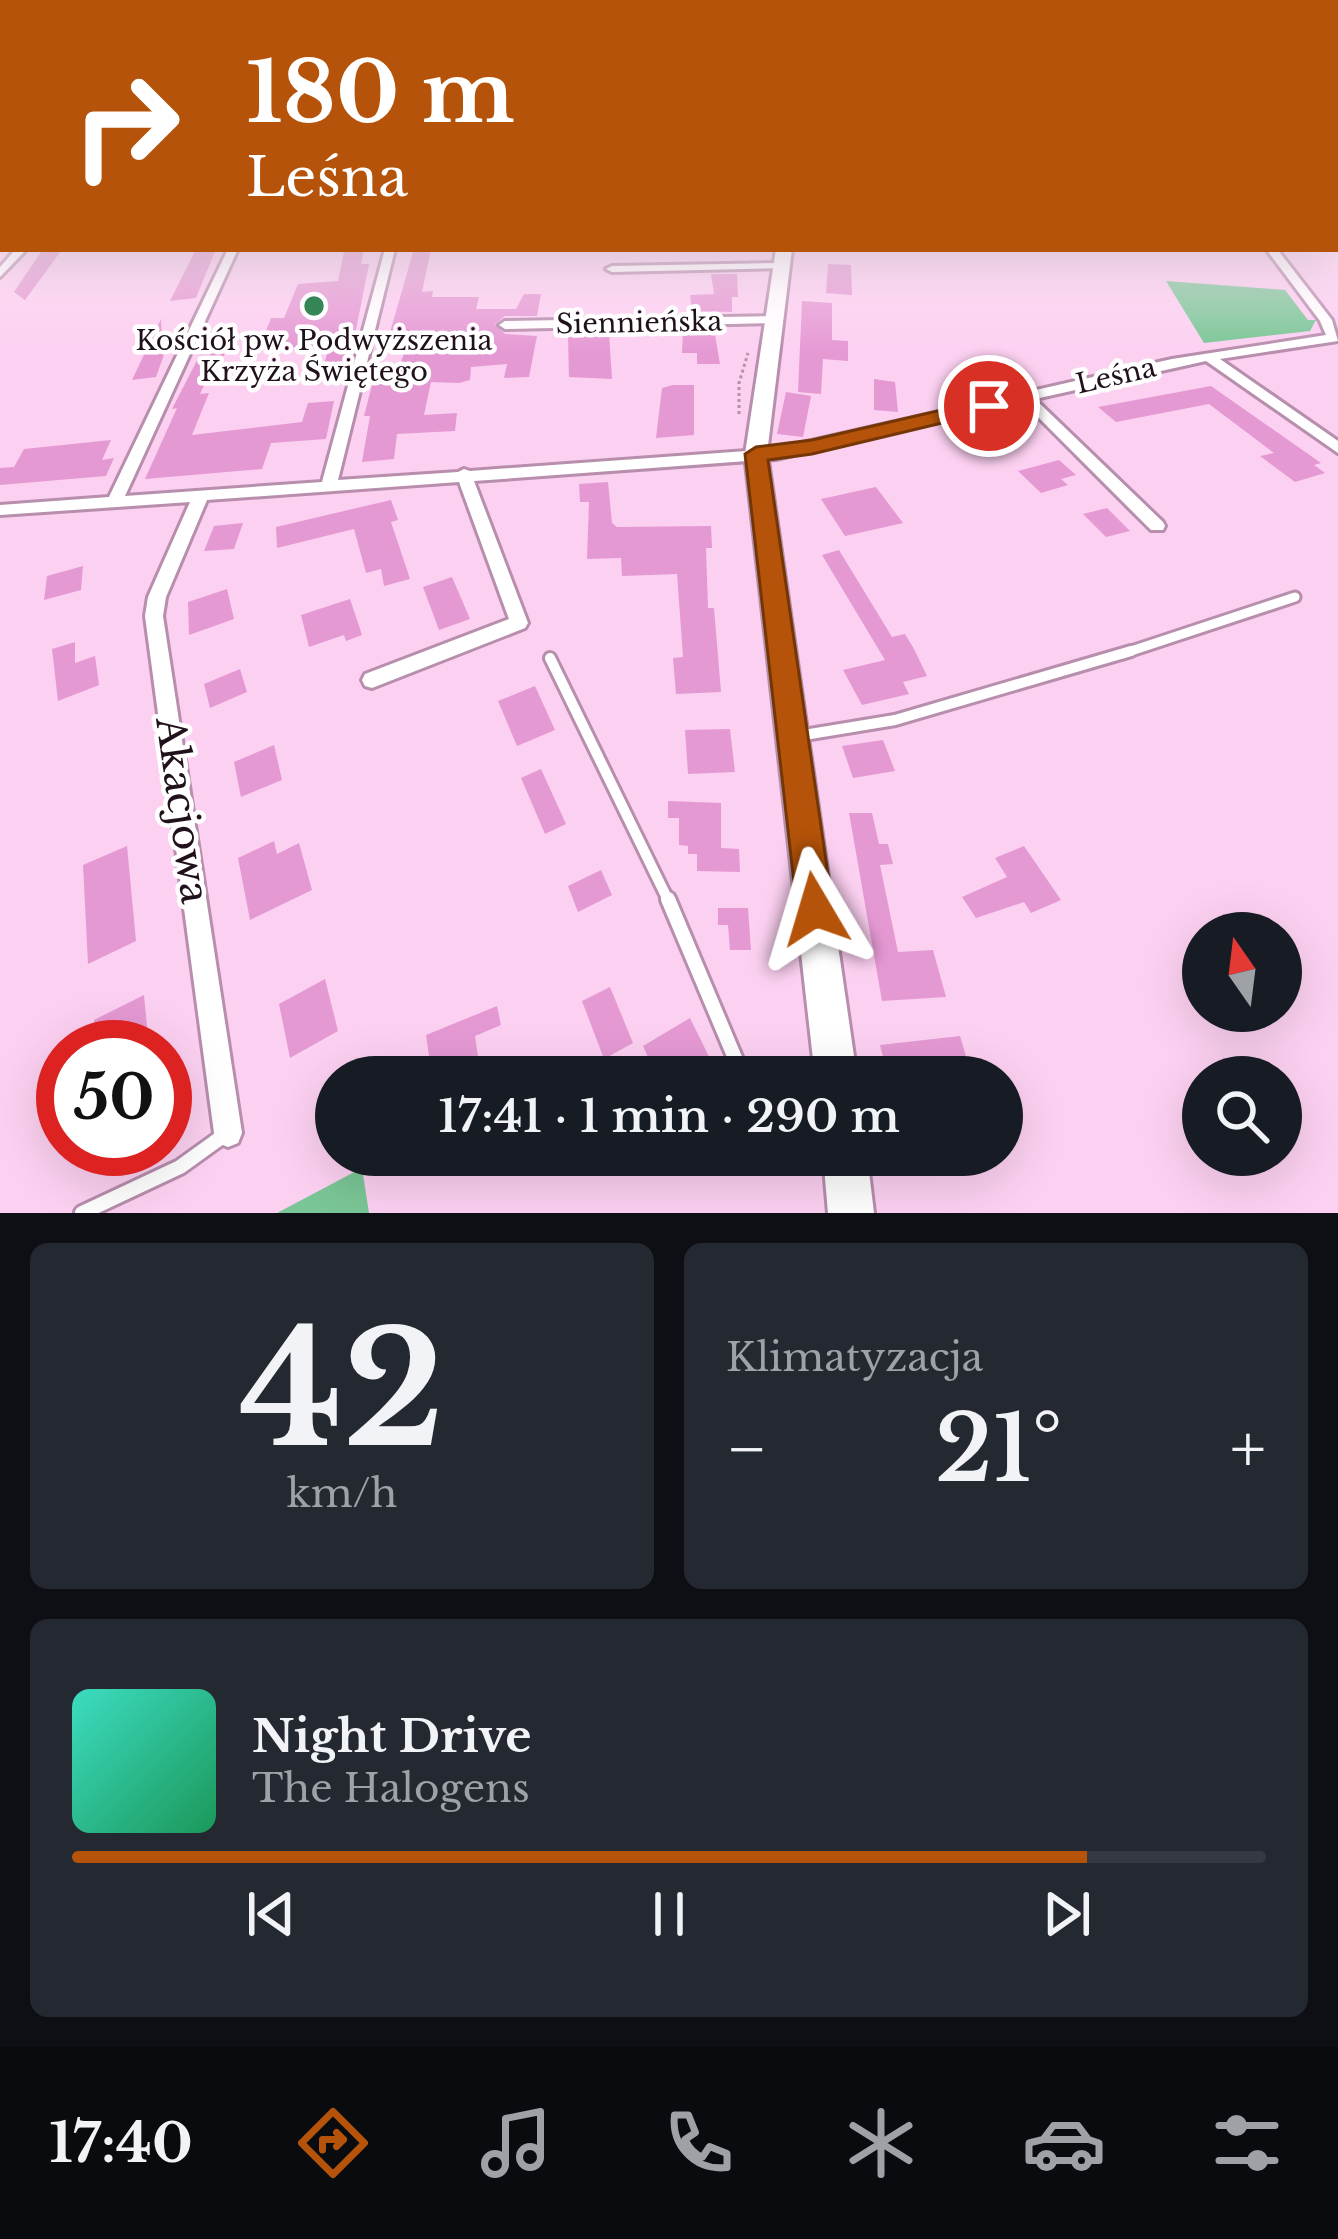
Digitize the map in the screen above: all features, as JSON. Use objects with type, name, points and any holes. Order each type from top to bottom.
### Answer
[{"type":"main road","name":"Siennieńska","points":[[782,258],[756,454],[833,1056]]},
{"type":"main road","points":[[847,1176],[851,1213]]},
{"type":"street","points":[[115,501],[232,252]]},
{"type":"street","points":[[329,485],[389,252]]},
{"type":"street","points":[[1273,252],[1336,337]]},
{"type":"street","name":"Siennieńska","points":[[612,269],[782,258]]},
{"type":"street","name":"Siennieńska","points":[[505,325],[773,320]]},
{"type":"street","name":"Leśna","points":[[756,454],[812,447],[1207,356],[1336,337]]},
{"type":"street","points":[[1207,356],[1338,448]]},
{"type":"street","points":[[1026,397],[1157,526]]},
{"type":"street","points":[[0,510],[756,454]]},
{"type":"street","points":[[372,680],[519,623],[464,475]]},
{"type":"street","name":"Akacjowa","points":[[201,495],[157,597],[154,616],[228,1133]]},
{"type":"lane","points":[[793,736],[843,730],[1008,690],[1294,597]]},
{"type":"lane","points":[[550,658],[670,903],[734,1056]]},
{"type":"lane","points":[[82,1213],[180,1167],[228,1133]]},
{"type":"green space","points":[[1166,281],[1285,290],[1308,320],[1316,320],[1310,331],[1204,343]]},
{"type":"green space","points":[[347,1176],[363,1176],[369,1213],[277,1213]]},
{"type":"building","points":[[41,252],[60,252],[25,300],[14,292]]},
{"type":"building","points":[[194,252],[215,252],[196,298],[170,301]]},
{"type":"building","points":[[344,252],[364,252],[361,264],[369,264],[353,345],[347,346],[344,365],[324,366],[329,345],[259,349],[271,318],[284,318],[298,284],[338,281]]},
{"type":"building","points":[[413,252],[430,252],[422,292],[433,291],[432,297],[479,297],[476,309],[516,309],[524,294],[541,294],[537,316],[505,316],[495,324],[505,334],[537,336],[529,377],[504,378],[507,364],[471,367],[470,380],[459,383],[431,382],[424,415],[457,413],[455,431],[397,434],[394,459],[362,462],[370,416],[364,416],[372,385],[377,379],[396,377],[407,344],[386,346]]},
{"type":"building","points":[[828,264],[851,265],[852,295],[826,293]]},
{"type":"building","points":[[711,274],[737,274],[738,297],[732,297],[732,312],[692,311],[690,295],[714,294]]},
{"type":"building","points":[[802,301],[832,303],[832,340],[848,341],[848,361],[823,359],[821,394],[798,392]]},
{"type":"building","points":[[161,319],[162,336],[171,335],[156,377],[132,380]]},
{"type":"building","points":[[714,329],[720,364],[697,364],[697,353],[682,353],[683,330]]},
{"type":"building","points":[[609,333],[612,379],[569,377],[568,336]]},
{"type":"building","points":[[227,338],[224,356],[218,356],[200,394],[209,393],[192,435],[302,422],[308,403],[334,401],[326,439],[271,443],[262,469],[145,479],[177,408],[172,409],[207,341]]},
{"type":"building","points":[[874,379],[895,382],[898,412],[874,410]]},
{"type":"building","points":[[694,385],[694,435],[656,438],[662,388]]},
{"type":"building","points":[[1211,386],[1321,463],[1314,465],[1325,473],[1295,482],[1260,456],[1274,453],[1209,404],[1116,422],[1098,407]]},
{"type":"building","points":[[786,392],[811,396],[803,437],[777,434]]},
{"type":"building","points":[[111,440],[102,460],[114,458],[106,476],[0,485],[0,468],[14,467],[24,449]]},
{"type":"building","points":[[1059,460],[1076,475],[1061,479],[1068,485],[1041,493],[1018,471]]},
{"type":"building","points":[[608,482],[612,523],[617,527],[711,526],[712,548],[706,548],[708,608],[714,608],[721,692],[676,694],[673,658],[683,657],[677,574],[622,576],[621,558],[587,559],[589,502],[580,502],[579,484]]},
{"type":"building","points":[[876,487],[903,523],[845,536],[821,499]]},
{"type":"building","points":[[391,500],[398,520],[391,522],[410,579],[384,586],[381,569],[366,573],[354,529],[277,548],[276,527]]},
{"type":"building","points":[[1107,508],[1130,531],[1106,537],[1083,514]]},
{"type":"building","points":[[243,523],[234,549],[204,551],[214,526]]},
{"type":"building","points":[[839,550],[892,637],[905,634],[914,649],[927,676],[903,682],[909,694],[862,705],[843,670],[885,660],[822,555]]},
{"type":"building","points":[[83,566],[81,590],[44,600],[47,576]]},
{"type":"building","points":[[452,577],[470,619],[439,630],[423,587]]},
{"type":"building","points":[[227,589],[234,619],[189,635],[188,602]]},
{"type":"building","points":[[350,599],[362,635],[346,641],[344,635],[309,647],[301,615]]},
{"type":"building","points":[[75,642],[75,663],[95,656],[99,685],[58,701],[52,649]]},
{"type":"building","points":[[240,669],[247,692],[210,708],[204,684]]},
{"type":"building","points":[[535,686],[555,730],[517,746],[498,701]]},
{"type":"building","points":[[730,729],[735,772],[688,774],[685,730]]},
{"type":"building","points":[[883,740],[895,771],[853,778],[842,746]]},
{"type":"building","points":[[274,745],[282,780],[241,797],[234,762]]},
{"type":"building","points":[[541,769],[566,824],[545,834],[521,778]]},
{"type":"building","points":[[668,801],[721,803],[721,848],[739,849],[740,872],[697,871],[697,854],[688,854],[688,846],[679,845],[679,818],[668,818]]},
{"type":"building","points":[[849,813],[872,813],[879,844],[888,844],[893,864],[880,865],[898,952],[933,950],[946,997],[882,1001]]},
{"type":"building","points":[[274,841],[277,854],[299,843],[312,890],[250,920],[238,858]]},
{"type":"building","points":[[127,846],[136,941],[88,964],[83,865]]},
{"type":"building","points":[[1024,846],[1061,900],[1031,913],[1024,902],[976,918],[962,897],[1007,877],[995,858]]},
{"type":"building","points":[[601,870],[612,895],[578,912],[568,886]]},
{"type":"building","points":[[718,908],[748,908],[751,950],[730,950],[728,925],[718,925]]},
{"type":"building","points":[[325,979],[338,1031],[290,1058],[279,1004]]},
{"type":"building","points":[[610,987],[633,1043],[603,1056],[582,1001]]},
{"type":"building","points":[[144,995],[146,1020],[94,1020]]},
{"type":"building","points":[[497,1006],[501,1025],[475,1036],[478,1056],[429,1056],[426,1035]]},
{"type":"building","points":[[690,1018],[709,1056],[648,1056],[643,1046]]},
{"type":"building","points":[[960,1036],[966,1056],[883,1056],[880,1045]]},
{"type":"place","name":"Kościół pw. Podwyższenia Krzyża Świętego","points":[[314,306]]},
{"type":"route","points":[[815,909],[756,454],[812,447],[989,406]]}]
